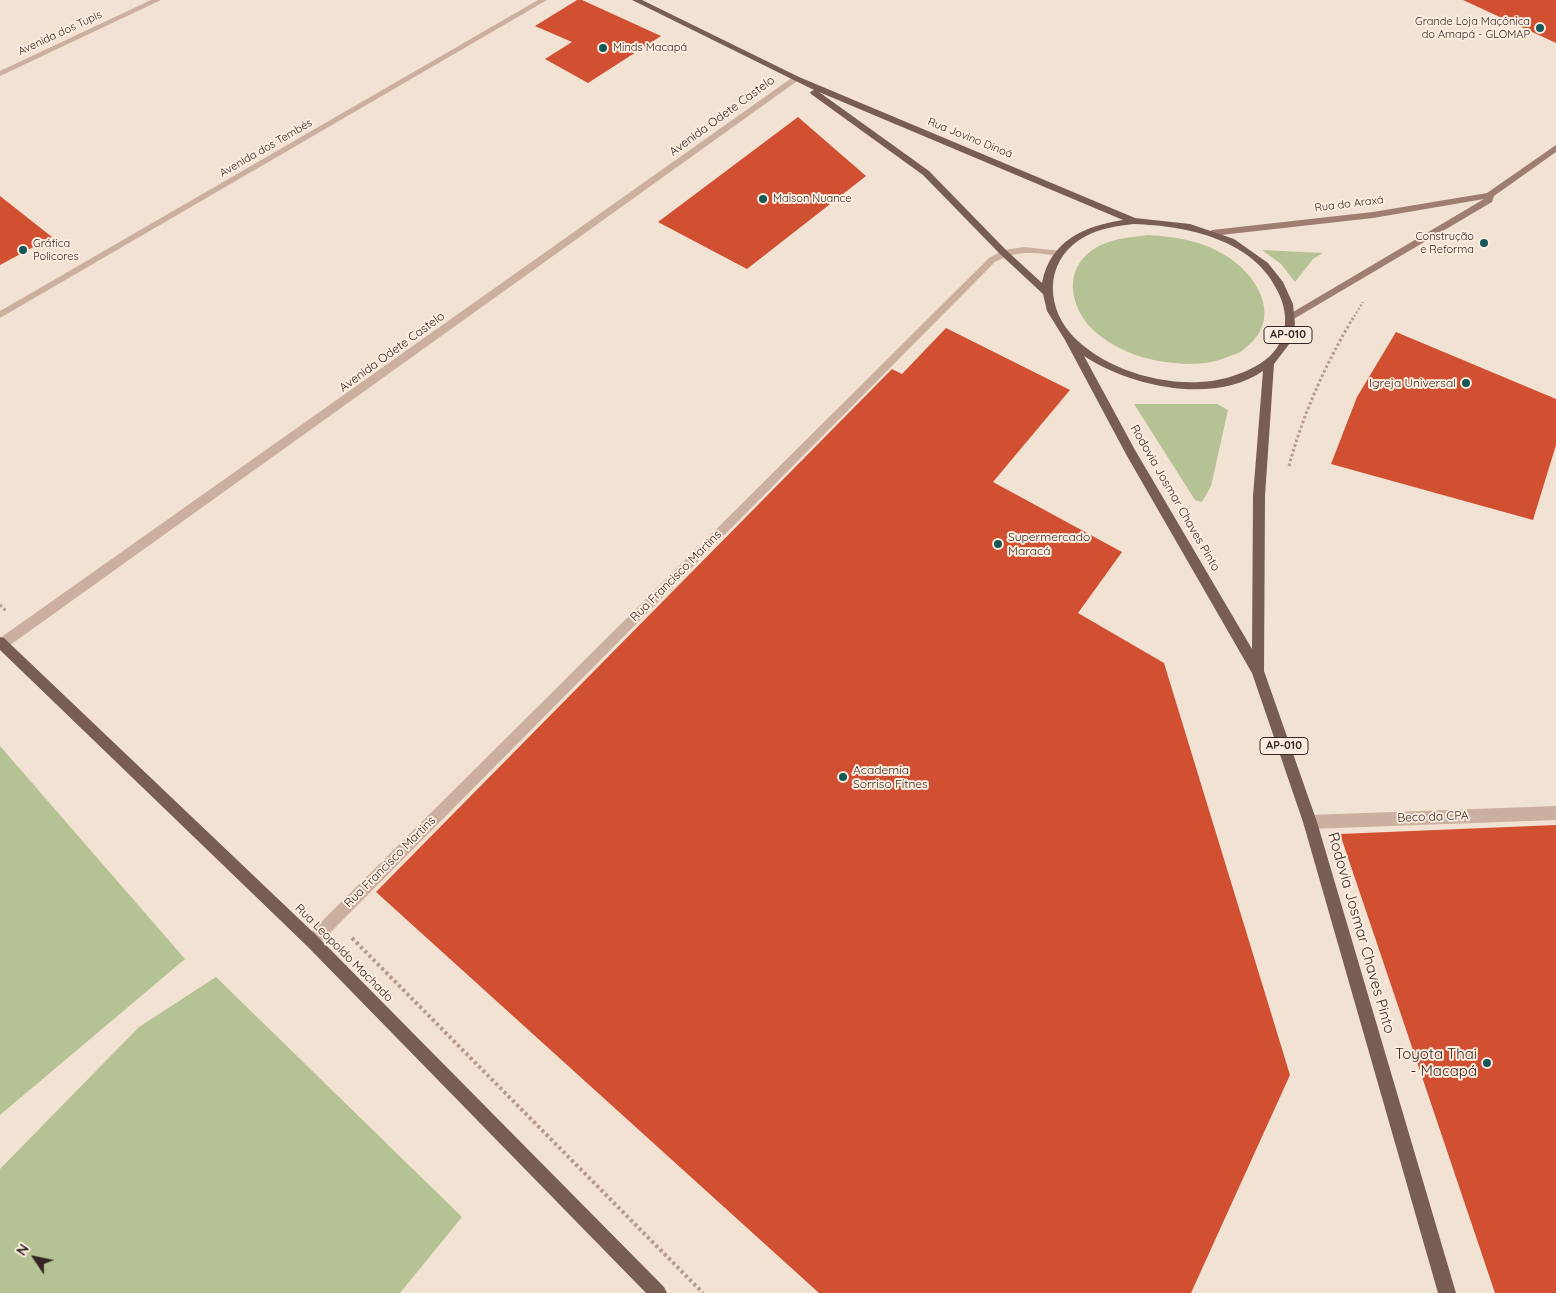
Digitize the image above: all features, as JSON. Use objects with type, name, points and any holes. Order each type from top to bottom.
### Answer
[{"type":"main road","name":"Rua Jovino Dinoá","points":[[636,0],[796,79],[1134,221]]},
{"type":"main road","name":"Rua Jovino Dinoá","points":[[796,79],[926,173],[1003,252],[1046,292]]},
{"type":"main road","name":"Rua do Araxá","points":[[1212,232],[1373,215],[1490,195],[1556,148]]},
{"type":"main road","name":"Rua do Araxá","points":[[1292,317],[1488,200],[1490,195]]},
{"type":"main road","name":"AP-010","points":[[1134,221],[1173,222],[1212,232],[1243,248],[1268,268],[1286,292],[1292,317],[1287,342],[1269,364],[1242,378],[1207,386],[1168,385],[1130,375],[1096,359],[1069,338],[1052,315],[1046,292],[1048,271],[1058,253],[1078,236],[1104,226],[1134,221]]},
{"type":"main road","name":"Rodovia Josmar Chaves Pinto","points":[[1069,338],[1131,453],[1258,671],[1310,822],[1447,1293]]},
{"type":"main road","name":"Rodovia Josmar Chaves Pinto","points":[[1258,671],[1260,496],[1269,364]]},
{"type":"main road","name":"Rua Leopoldo Machado","points":[[1,643],[312,941],[658,1293]]},
{"type":"street","name":"Avenida dos Tupis","points":[[0,74],[157,0]]},
{"type":"street","name":"Avenida dos Tembés","points":[[0,315],[543,0]]},
{"type":"street","name":"Avenida Odete Castelo","points":[[1,643],[796,79]]},
{"type":"street","points":[[1003,252],[1040,250],[1058,253]]},
{"type":"street","name":"Rua Francisco Martins","points":[[312,941],[992,260],[1003,252]]},
{"type":"street","name":"Beco da CPA","points":[[1310,822],[1556,813]]},
{"type":"path","points":[[1288,470],[1292,452],[1313,395],[1342,336],[1366,298]]},
{"type":"green space","points":[[1149,235],[1180,239],[1209,247],[1228,257],[1239,266],[1249,276],[1263,300],[1265,313],[1262,326],[1256,338],[1236,354],[1208,363],[1188,364],[1165,362],[1135,355],[1099,335],[1080,313],[1075,301],[1074,276],[1079,264],[1088,254],[1101,245],[1124,238]]},
{"type":"green space","points":[[1262,250],[1323,253],[1313,259],[1295,282],[1281,264]]},
{"type":"green space","points":[[1134,404],[1217,404],[1228,410],[1211,486],[1202,502],[1195,500]]},
{"type":"green space","points":[[0,746],[185,959],[0,1115]]},
{"type":"green space","points":[[216,977],[462,1217],[400,1293],[0,1293],[0,1169],[139,1027]]},
{"type":"building","name":"Minds Macapá","points":[[577,0],[582,0],[661,36],[588,83],[545,59],[572,42],[535,26]]},
{"type":"building","name":"Grande Loja Maçônica do Amapá - GLOMAP","points":[[1463,0],[1556,0],[1556,43]]},
{"type":"building","name":"Maison Nuance","points":[[798,117],[866,176],[747,269],[658,222]]},
{"type":"building","points":[[0,196],[52,237],[0,265]]},
{"type":"building","name":"Academia Sorriso Fitnes","points":[[946,328],[1070,390],[993,482],[1122,552],[1078,613],[1164,663],[1290,1075],[1191,1293],[819,1293],[376,892],[892,369],[902,374]]},
{"type":"building","points":[[1396,332],[1556,399],[1556,445],[1533,520],[1331,464],[1357,397]]},
{"type":"building","name":"Toyota Thai - Macapá","points":[[1556,825],[1556,1293],[1495,1293],[1340,834]]},
{"type":"place","name":"Grande Loja Maçônica do Amapá - GLOMAP","points":[[1540,28]]},
{"type":"place","name":"Minds Macapá","points":[[603,48]]},
{"type":"place","name":"Maison Nuance","points":[[763,199]]},
{"type":"place","name":"Construção e Reforma","points":[[1484,243]]},
{"type":"place","name":"Gráfica Policores","points":[[23,250]]},
{"type":"place","name":"Igreja Universal","points":[[1466,383]]},
{"type":"place","name":"Supermercado Maracá","points":[[998,544]]},
{"type":"place","name":"Academia Sorriso Fitnes","points":[[843,777]]},
{"type":"place","name":"Toyota Thai - Macapá","points":[[1487,1063]]}]
